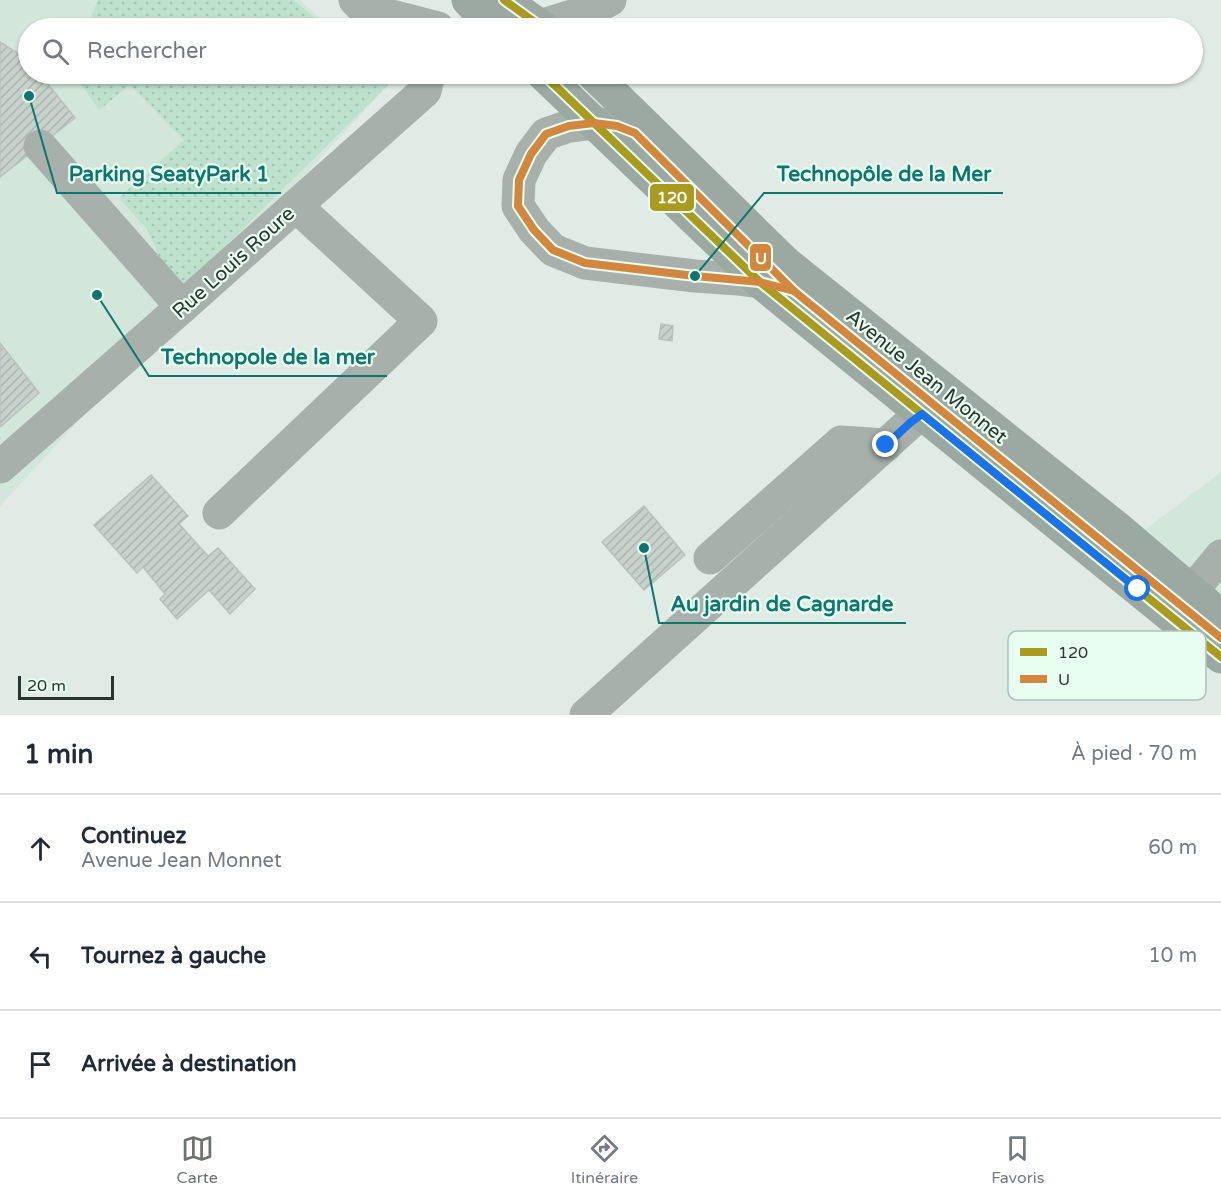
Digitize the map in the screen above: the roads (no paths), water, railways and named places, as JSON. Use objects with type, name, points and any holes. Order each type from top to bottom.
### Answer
[{"type":"main road","points":[[468,0],[483,18]]},
{"type":"main road","points":[[504,0],[529,18]]},
{"type":"main road","name":"Avenue Jean Monnet","points":[[553,84],[760,282],[1189,631]]},
{"type":"main road","name":"Avenue Jean Monnet","points":[[603,84],[786,263],[1119,530],[1221,615]]},
{"type":"main road","name":"Avenue Jean Monnet","points":[[1206,645],[1221,657]]},
{"type":"street","points":[[567,18],[591,10],[610,0]]},
{"type":"street","points":[[367,12],[394,18]]},
{"type":"street","name":"Rue Louis Roure","points":[[0,467],[296,206],[418,84]]},
{"type":"street","name":"Avenue Jean Monnet","points":[[794,291],[760,282],[585,262],[553,250],[534,230],[518,206],[519,180],[531,154],[546,134],[569,126],[594,123],[617,126],[634,133],[794,291],[1221,638]]},
{"type":"street","points":[[40,146],[182,308]]},
{"type":"street","points":[[219,513],[421,321],[296,206]]},
{"type":"street","points":[[586,715],[922,414]]},
{"type":"street","points":[[710,558],[841,442],[886,445]]},
{"type":"street","points":[[1192,591],[1221,556]]},
{"type":"place","name":"Parking SeatyPark 1","points":[[29,96]]},
{"type":"place","name":"Technopôle de la Mer","points":[[695,276]]},
{"type":"place","name":"Technopole de la mer","points":[[97,295]]},
{"type":"place","name":"Au jardin de Cagnarde","points":[[644,548]]}]
